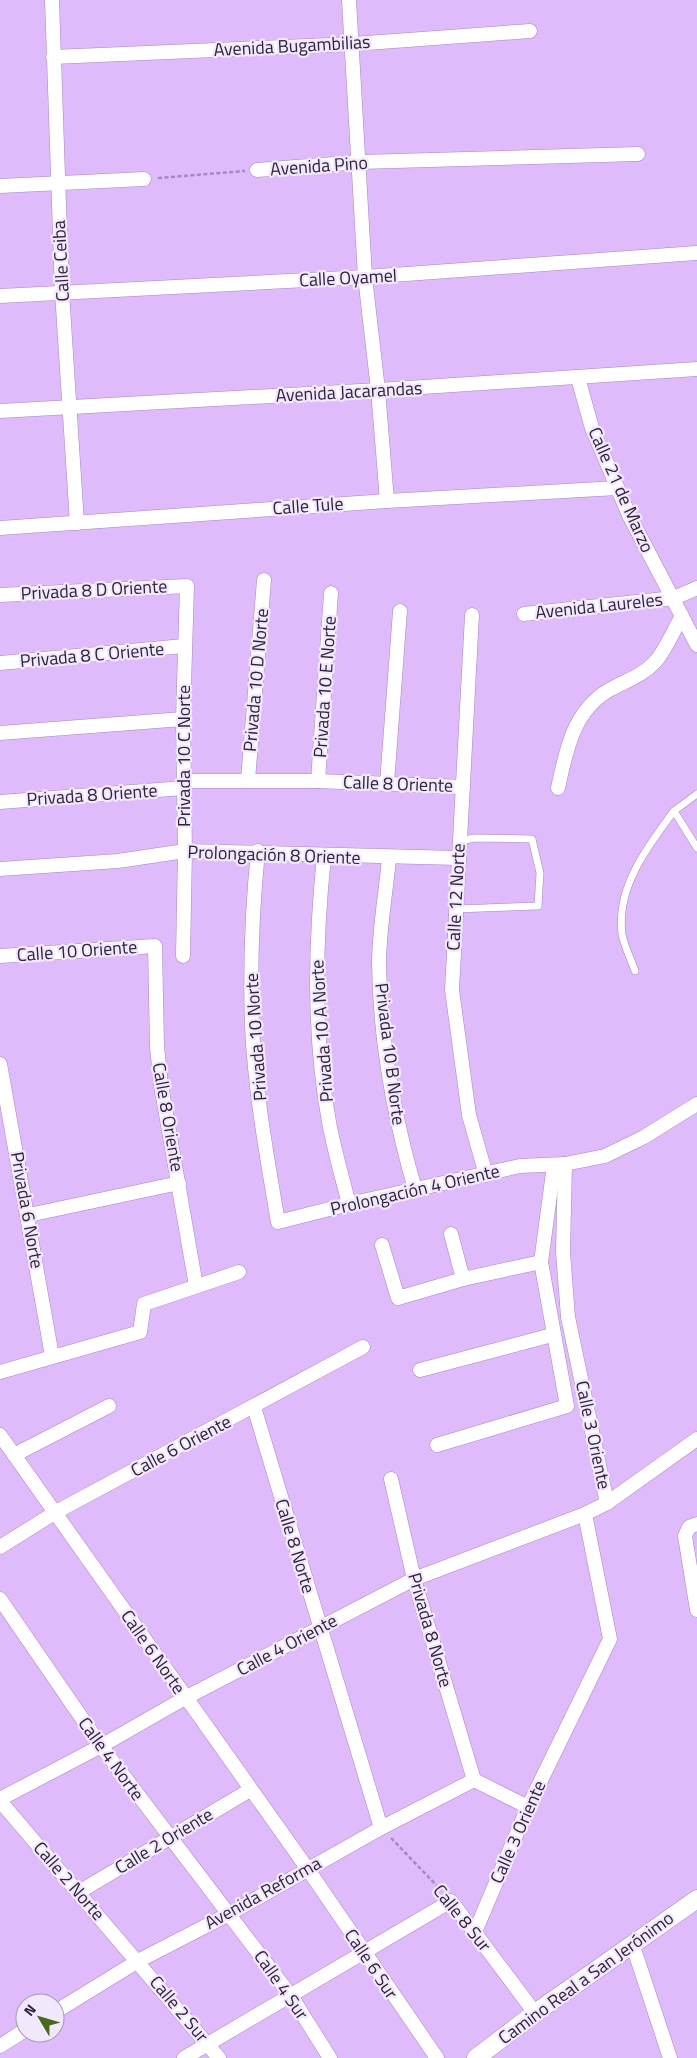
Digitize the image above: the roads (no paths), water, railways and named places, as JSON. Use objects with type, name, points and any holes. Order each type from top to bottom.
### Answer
[{"type":"street","name":"Calle Ceiba","points":[[52,0],[62,292],[77,523]]},
{"type":"street","points":[[349,0],[360,162],[365,277],[378,390],[387,501]]},
{"type":"street","name":"Avenida Bugambilias","points":[[53,57],[353,44],[530,31]]},
{"type":"street","name":"Avenida Pino","points":[[257,170],[360,162],[638,154]]},
{"type":"street","points":[[0,186],[144,179]]},
{"type":"street","name":"Calle Oyamel","points":[[0,296],[365,277],[696,253]]},
{"type":"street","name":"Avenida Jacarandas","points":[[0,411],[578,378],[697,369]]},
{"type":"street","name":"Calle 21 de Marzo","points":[[578,378],[592,428],[617,488],[650,557],[674,598],[697,645]]},
{"type":"street","name":"Calle Tule","points":[[0,528],[387,501],[617,488]]},
{"type":"street","name":"Privada 10 D Norte","points":[[248,780],[264,580]]},
{"type":"street","name":"Privada 8 D Oriente","points":[[0,595],[187,586]]},
{"type":"street","name":"Privada 10 C Norte","points":[[183,956],[185,851],[183,719],[187,586]]},
{"type":"street","name":"Avenida Laureles","points":[[524,614],[674,598],[697,588]]},
{"type":"street","name":"Privada 10 E Norte","points":[[318,781],[332,593]]},
{"type":"street","points":[[387,783],[400,611]]},
{"type":"street","name":"Calle 12 Norte","points":[[472,615],[452,990],[469,1115],[486,1175]]},
{"type":"street","points":[[558,788],[566,748],[582,714],[607,691],[642,673],[656,662],[682,616]]},
{"type":"street","name":"Privada 8 C Oriente","points":[[0,663],[184,646]]},
{"type":"street","points":[[0,733],[183,719]]},
{"type":"street","name":"Calle 8 Oriente","points":[[184,785],[248,780],[387,783],[463,787]]},
{"type":"street","name":"Privada 8 Oriente","points":[[0,802],[184,785]]},
{"type":"street","name":"Prolongación 8 Oriente","points":[[0,869],[118,861],[185,851],[258,851],[324,856],[458,858]]},
{"type":"street","name":"Privada 10 Norte","points":[[258,851],[251,946],[252,1027],[263,1133],[278,1222]]},
{"type":"street","name":"Privada 10 A Norte","points":[[324,856],[317,947],[320,1044],[329,1123],[349,1204]]},
{"type":"street","name":"Privada 10 B Norte","points":[[389,858],[379,963],[383,1030],[402,1145],[415,1189]]},
{"type":"street","name":"Calle 8 Oriente","points":[[155,946],[157,1047],[161,1085],[196,1286]]},
{"type":"street","name":"Calle 10 Oriente","points":[[0,956],[155,946]]},
{"type":"street","name":"Privada 6 Norte","points":[[0,1064],[29,1215],[52,1356]]},
{"type":"street","points":[[437,1445],[567,1406],[552,1335],[541,1262],[559,1165],[605,1156],[644,1138],[697,1104]]},
{"type":"street","name":"Prolongación 4 Oriente","points":[[278,1222],[349,1204],[520,1166],[559,1165]]},
{"type":"street","name":"Calle 3 Oriente","points":[[475,1932],[528,1808],[610,1639],[585,1514],[607,1503],[568,1317],[559,1165]]},
{"type":"street","points":[[29,1215],[179,1183]]},
{"type":"street","points":[[451,1234],[463,1279]]},
{"type":"street","points":[[382,1245],[398,1298],[463,1279],[541,1262]]},
{"type":"street","points":[[0,1372],[140,1332],[144,1304],[239,1272]]},
{"type":"street","points":[[420,1370],[552,1335]]},
{"type":"street","name":"Calle 6 Oriente","points":[[0,1546],[56,1512],[254,1407],[362,1347]]},
{"type":"street","points":[[14,1455],[109,1406]]},
{"type":"street","name":"Calle 8 Norte","points":[[254,1407],[319,1628],[382,1828]]},
{"type":"street","name":"Calle 6 Norte","points":[[0,1435],[307,1868]]},
{"type":"street","points":[[607,1503],[697,1439]]},
{"type":"street","name":"Privada 8 Norte","points":[[391,1478],[414,1579],[474,1780]]},
{"type":"street","name":"Calle 4 Oriente","points":[[0,1800],[185,1698],[414,1579],[585,1514]]},
{"type":"street","points":[[697,1524],[690,1528],[685,1536],[697,1610]]},
{"type":"street","name":"Calle 4 Norte","points":[[0,1599],[101,1746],[228,1914]]},
{"type":"street","points":[[474,1780],[528,1808]]},
{"type":"street","name":"Avenida Reforma","points":[[65,2006],[138,1961],[228,1914],[307,1868],[474,1780]]},
{"type":"street","name":"Calle 2 Oriente","points":[[79,1892],[250,1790]]},
{"type":"street","name":"Calle 2 Norte","points":[[0,1800],[138,1961]]},
{"type":"street","name":"Calle 6 Sur","points":[[307,1868],[363,1954],[437,2058]]},
{"type":"street","name":"Camino Real a San Jerónimo","points":[[476,2058],[535,2013],[633,1946],[697,1899]]},
{"type":"street","name":"Calle 8 Sur","points":[[363,1954],[451,1901],[535,2013]]},
{"type":"street","name":"Calle 4 Sur","points":[[228,1914],[292,1996],[330,2058]]},
{"type":"street","points":[[633,1946],[670,2058]]},
{"type":"street","points":[[184,2058],[363,1954]]},
{"type":"street","name":"Calle 2 Sur","points":[[138,1961],[219,2058]]},
{"type":"street","points":[[0,2045],[15,2036]]},
{"type":"lane","points":[[635,970],[622,934],[623,911],[628,887],[644,851],[674,811],[697,794]]},
{"type":"lane","points":[[674,811],[697,848]]},
{"type":"lane","points":[[456,909],[538,906],[540,873],[532,839],[475,838],[459,841]]}]
